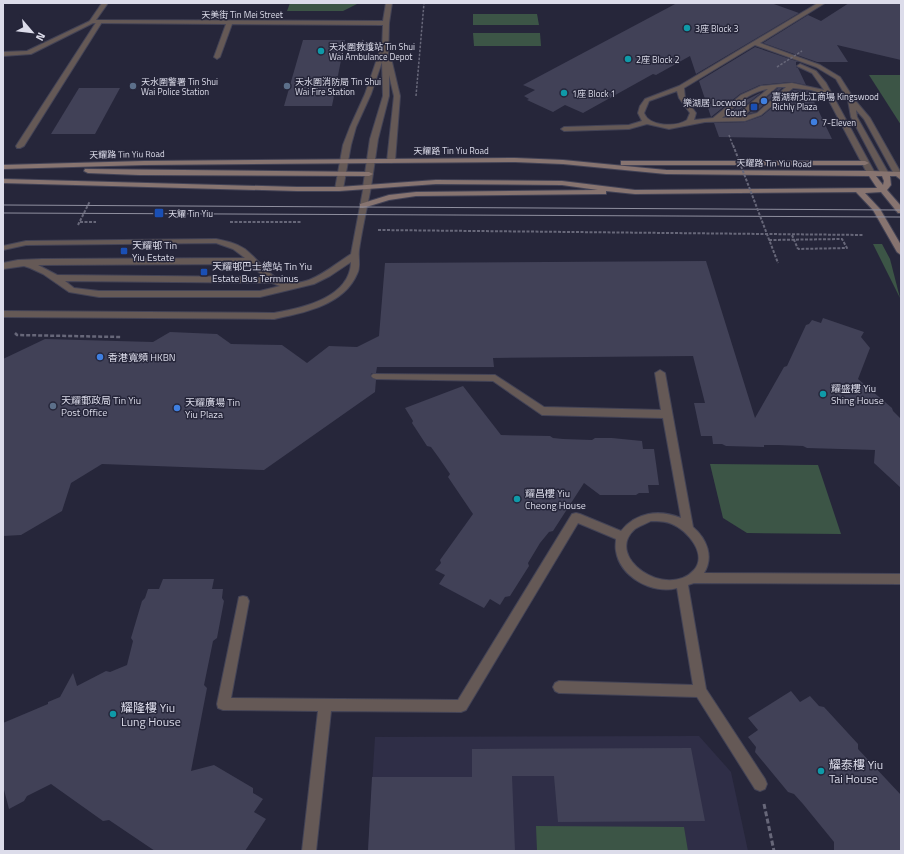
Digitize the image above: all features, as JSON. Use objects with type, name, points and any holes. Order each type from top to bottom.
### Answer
[{"type":"main road","name":"天耀路 Tin Yiu Road","points":[[3,167],[144,163],[515,160],[598,165],[666,172],[871,173],[900,176]]},
{"type":"main road","points":[[598,165],[662,162],[865,163]]},
{"type":"main road","points":[[14,167],[139,173],[369,174]]},
{"type":"main road","points":[[871,173],[901,211]]},
{"type":"main road","points":[[363,206],[377,200],[397,195],[416,194],[883,190],[887,187],[888,183],[885,174]]},
{"type":"main road","points":[[3,181],[339,189],[436,182],[562,183],[635,192]]},
{"type":"main road","points":[[858,190],[878,213],[901,252]]},
{"type":"street","points":[[20,146],[105,3]]},
{"type":"street","points":[[3,314],[274,316],[295,312],[319,304],[340,290],[353,274],[358,230],[367,187],[374,139],[386,96],[385,45],[389,3]]},
{"type":"street","points":[[647,122],[643,119],[641,113],[647,100],[681,87],[822,3]]},
{"type":"street","points":[[3,54],[29,53],[95,22]]},
{"type":"street","name":"天美街 Tin Mei Street","points":[[95,22],[386,23]]},
{"type":"street","points":[[217,57],[229,23]]},
{"type":"street","points":[[752,44],[814,72],[820,78],[871,173]]},
{"type":"street","points":[[752,44],[828,71],[838,78],[851,100],[867,118],[900,176]]},
{"type":"street","points":[[385,45],[397,96],[391,161]]},
{"type":"street","points":[[339,189],[353,127],[368,94],[385,45]]},
{"type":"street","points":[[716,119],[748,93],[763,88],[792,85],[810,87],[829,94]]},
{"type":"street","points":[[564,129],[622,128],[647,122],[669,127],[706,120],[745,119],[759,114],[792,85]]},
{"type":"street","points":[[681,87],[681,98],[692,113],[690,121],[685,124]]},
{"type":"street","points":[[735,119],[774,87]]},
{"type":"street","points":[[851,100],[854,117],[885,174]]},
{"type":"street","points":[[4,247],[26,243],[216,241],[230,244],[241,251],[272,280],[283,285],[296,286]]},
{"type":"street","points":[[18,263],[35,266],[46,271],[72,290],[99,294],[260,294],[311,282],[327,274],[355,255]]},
{"type":"street","points":[[3,266],[18,263],[42,262],[252,261]]},
{"type":"street","points":[[55,278],[272,280]]},
{"type":"street","points":[[660,373],[688,527]]},
{"type":"street","points":[[376,376],[495,378],[542,411],[667,414]]},
{"type":"street","points":[[243,602],[223,704],[461,706],[576,517],[622,536]]},
{"type":"street","points":[[687,581],[701,569],[704,558],[702,547],[697,536],[688,527],[676,520],[662,517],[650,517],[638,520],[628,527],[622,536],[620,547],[624,558],[630,569],[641,578],[655,584],[668,586],[687,581],[901,579]]},
{"type":"street","points":[[877,579],[901,584]]},
{"type":"street","points":[[687,581],[700,691],[760,784]]},
{"type":"street","points":[[560,687],[700,691]]},
{"type":"street","points":[[309,851],[326,705]]},
{"type":"path","points":[[416,99],[424,3]]},
{"type":"path","points":[[359,37],[363,39],[359,62]]},
{"type":"path","points":[[777,67],[802,51]]},
{"type":"path","points":[[729,134],[778,263]]},
{"type":"path","points":[[76,230],[92,198]]},
{"type":"path","points":[[80,222],[96,222]]},
{"type":"path","points":[[230,222],[302,222]]},
{"type":"path","points":[[358,230],[863,235]]},
{"type":"path","points":[[769,240],[842,239],[846,248],[798,249],[792,235]]},
{"type":"path","points":[[13,331],[17,334],[121,338]]},
{"type":"path","points":[[760,784],[774,851]]},
{"type":"shaded area","points":[[699,736],[731,772],[748,851],[368,851],[375,737]]},
{"type":"green space","points":[[290,3],[359,3],[343,11],[287,11]]},
{"type":"green space","points":[[473,14],[537,14],[539,25],[473,25]]},
{"type":"green space","points":[[473,33],[540,33],[541,46],[474,46]]},
{"type":"green space","points":[[869,75],[901,75],[901,125]]},
{"type":"green space","points":[[873,244],[882,244],[890,259],[900,298]]},
{"type":"green space","points":[[710,464],[818,465],[841,534],[747,533],[723,518]]},
{"type":"green space","points":[[536,826],[684,827],[688,851],[537,851]]},
{"type":"building","points":[[677,3],[771,3],[799,13],[696,74],[690,56],[656,75],[653,74],[583,113],[565,105],[553,112],[527,100],[529,99],[524,96],[535,90],[523,85]]},
{"type":"building","points":[[849,3],[901,3],[901,60],[837,45],[848,62],[817,62],[763,43],[808,15],[821,21]]},
{"type":"building","points":[[303,40],[345,40],[332,106],[284,106]]},
{"type":"building","points":[[755,47],[799,62],[796,62],[796,67],[798,68],[806,85],[792,82],[760,85],[740,94],[711,117],[699,81]]},
{"type":"building","points":[[79,88],[120,88],[95,134],[51,134]]},
{"type":"building","points":[[778,88],[782,88],[756,112],[748,114]]},
{"type":"building","points":[[793,90],[809,91],[832,139],[719,137],[714,123],[745,122],[762,116]]},
{"type":"building","points":[[762,92],[732,116],[726,116],[744,101]]},
{"type":"building","name":"天耀廣場 Tin Yiu Plaza","points":[[706,261],[755,418],[784,367],[787,366],[806,325],[812,320],[821,323],[823,318],[864,332],[861,337],[870,348],[858,379],[892,408],[901,419],[901,488],[874,463],[875,450],[807,448],[803,446],[778,445],[764,445],[764,447],[726,446],[722,444],[713,444],[712,436],[701,436],[694,403],[705,403],[693,356],[493,358],[494,367],[377,367],[376,373],[372,373],[370,376],[376,380],[375,392],[264,470],[102,464],[71,483],[62,511],[21,535],[3,536],[3,359],[45,339],[153,342],[170,332],[217,334],[231,344],[282,345],[307,363],[329,346],[357,347],[379,336],[385,263]]},
{"type":"building","name":"耀昌樓 Yiu Cheong House","points":[[463,386],[501,435],[550,436],[553,438],[563,439],[592,440],[595,438],[612,438],[642,441],[643,449],[654,449],[659,485],[648,485],[649,493],[639,493],[636,495],[600,495],[584,483],[553,531],[549,532],[540,543],[528,563],[529,566],[510,596],[505,597],[500,605],[490,599],[484,608],[439,584],[445,575],[435,570],[441,563],[440,560],[473,514],[448,477],[450,474],[431,447],[427,446],[412,423],[413,421],[405,408]]},
{"type":"building","name":"耀隆樓 Yiu Lung House","points":[[163,579],[214,579],[212,589],[223,589],[222,598],[224,601],[217,638],[213,641],[204,685],[207,688],[191,771],[214,765],[253,788],[253,793],[263,799],[254,812],[266,819],[245,851],[155,851],[109,820],[103,821],[51,784],[27,796],[24,801],[9,809],[3,786],[3,723],[48,704],[48,702],[60,697],[73,673],[77,686],[106,671],[110,672],[127,665],[133,641],[131,638],[142,601],[145,598],[148,589],[159,589]]},
{"type":"building","name":"耀泰樓 Yiu Tai House","points":[[791,691],[800,702],[810,696],[819,706],[824,707],[858,744],[858,749],[901,795],[901,851],[834,851],[834,842],[803,804],[794,794],[788,792],[755,752],[756,747],[748,737],[758,730],[748,718]]},
{"type":"building","points":[[691,748],[705,821],[558,822],[554,776],[512,776],[515,851],[368,851],[372,777],[472,777],[472,749]]},
{"type":"tram line","points":[[3,205],[901,210]]},
{"type":"tram line","points":[[3,213],[901,217]]},
{"type":"place","name":"3座 Block 3","points":[[687,28]]},
{"type":"place","name":"天水圍救護站 Tin Shui Wai Ambulance Depot","points":[[321,51]]},
{"type":"place","name":"2座 Block 2","points":[[628,59]]},
{"type":"place","name":"天水圍警署 Tin Shui Wai Police Station","points":[[133,86]]},
{"type":"place","name":"天水圍消防局 Tin Shui Wai Fire Station","points":[[287,86]]},
{"type":"place","name":"1座 Block 1","points":[[564,93]]},
{"type":"place","name":"嘉湖新北江商場 Kingswood Richly Plaza","points":[[764,101]]},
{"type":"place","name":"樂湖居 Locwood Court","points":[[754,107]]},
{"type":"place","name":"7-Eleven","points":[[814,122]]},
{"type":"place","name":"天耀 Tin Yiu","points":[[159,213]]},
{"type":"place","name":"天耀邨 Tin Yiu Estate","points":[[124,251]]},
{"type":"place","name":"天耀邨巴士總站 Tin Yiu Estate Bus Terminus","points":[[204,272]]},
{"type":"place","name":"香港寬頻 HKBN","points":[[100,357]]},
{"type":"place","name":"耀盛樓 Yiu Shing House","points":[[823,394]]},
{"type":"place","name":"天耀郵政局 Tin Yiu Post Office","points":[[53,406]]},
{"type":"place","name":"天耀廣場 Tin Yiu Plaza","points":[[177,408]]},
{"type":"place","name":"耀昌樓 Yiu Cheong House","points":[[517,499]]},
{"type":"place","name":"耀隆樓 Yiu Lung House","points":[[113,714]]},
{"type":"place","name":"耀泰樓 Yiu Tai House","points":[[821,771]]}]
